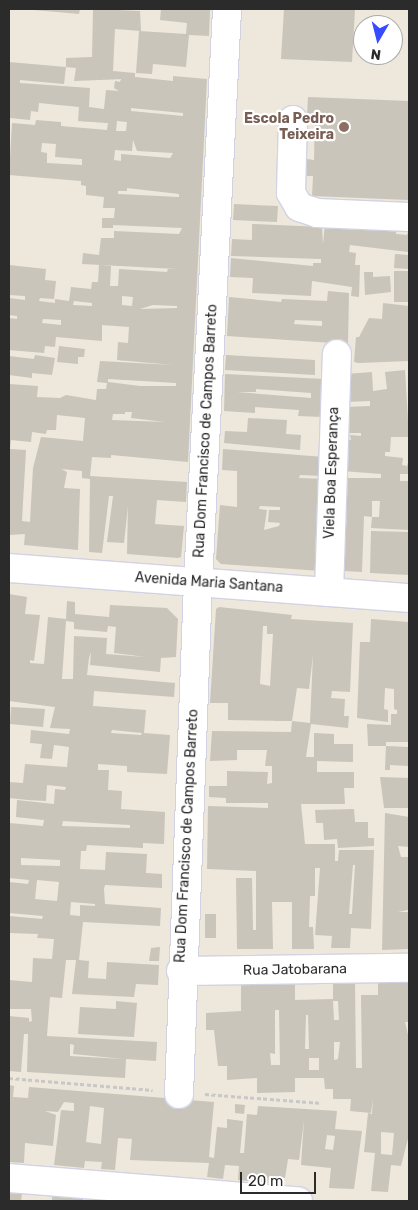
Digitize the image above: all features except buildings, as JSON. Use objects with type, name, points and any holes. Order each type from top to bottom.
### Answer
[{"type":"street","name":"Rua Dom Francisco de Campos Barreto","points":[[179,1094],[181,971],[198,582],[227,9]]},
{"type":"street","points":[[293,120],[291,193],[299,207],[317,213],[409,217]]},
{"type":"street","name":"Viela Boa Esperança","points":[[329,592],[337,354]]},
{"type":"street","name":"Avenida Maria Santana","points":[[9,568],[409,598]]},
{"type":"street","name":"Rua Jatobarana","points":[[181,971],[409,968]]},
{"type":"street","points":[[9,1178],[298,1201]]},
{"type":"place","name":"Escola Pedro Teixeira","points":[[344,127]]}]
